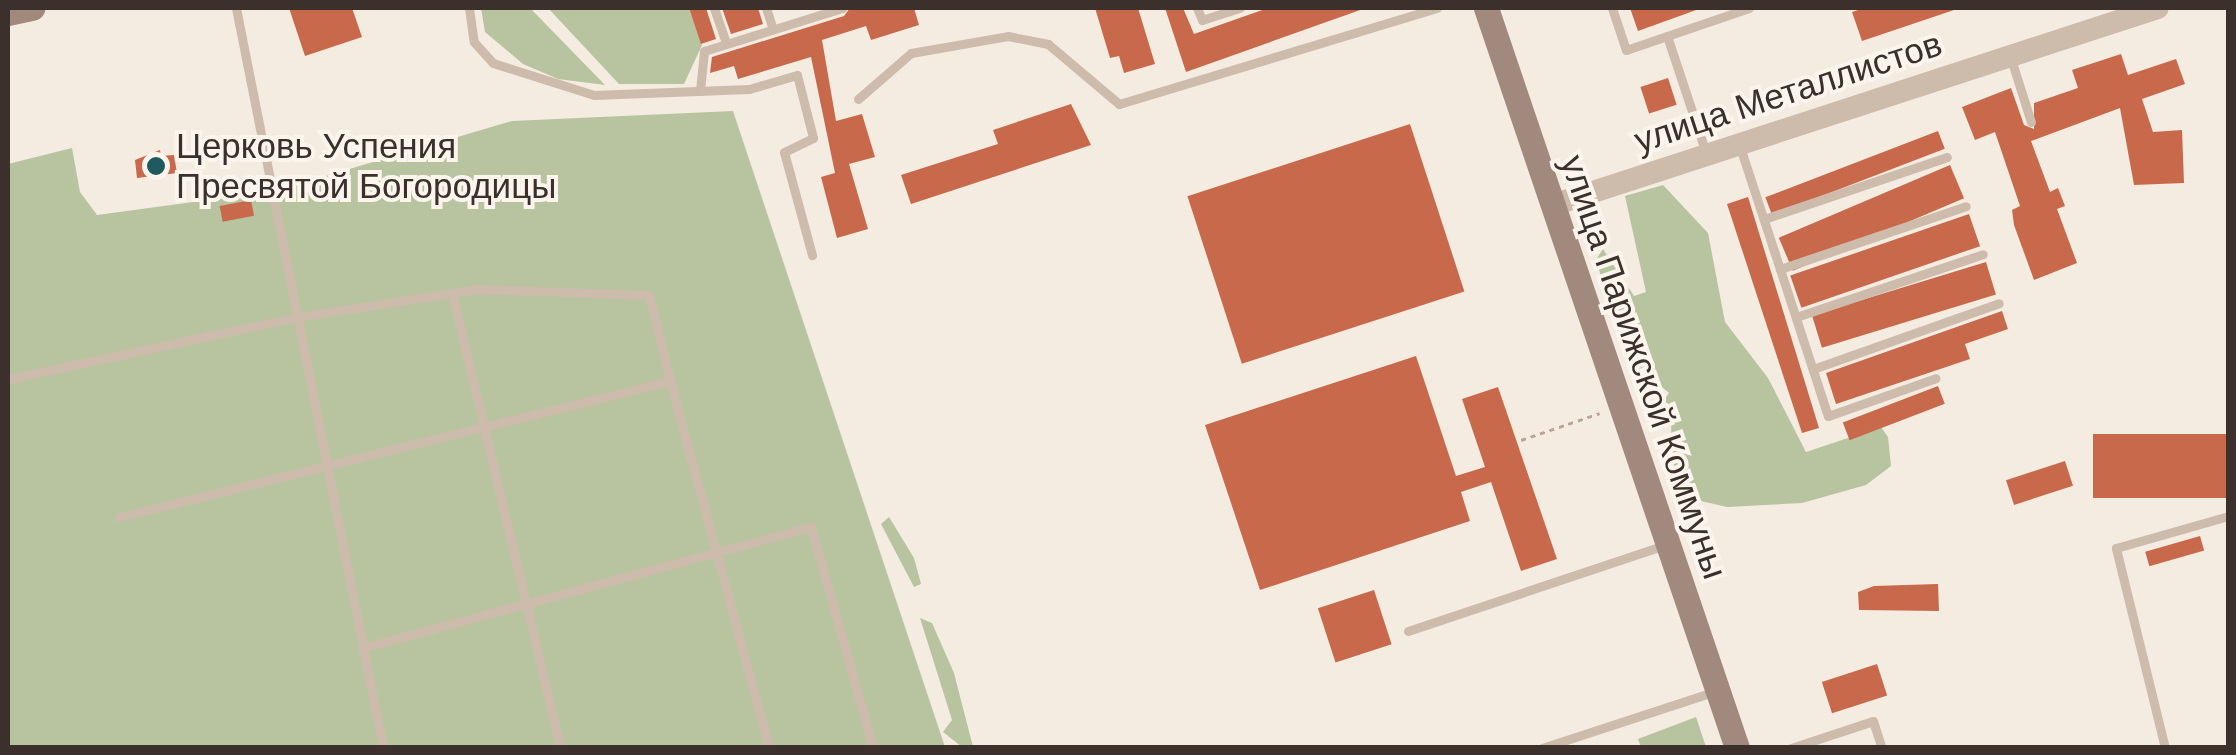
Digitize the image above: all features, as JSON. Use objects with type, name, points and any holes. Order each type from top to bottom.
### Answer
[{"type":"main road","points":[[8,13],[32,8]]},
{"type":"main road","name":"улица Парижской Коммуны","points":[[1486,8],[1737,748]]},
{"type":"street","name":"улица Металлистов","points":[[1553,205],[2158,8]]},
{"type":"lane","points":[[236,8],[298,317],[323,466],[383,748]]},
{"type":"lane","points":[[470,8],[474,42],[493,63],[594,95],[749,89],[797,76],[813,138],[784,152],[812,256]]},
{"type":"lane","points":[[714,8],[726,43]]},
{"type":"lane","points":[[766,8],[773,28]]},
{"type":"lane","points":[[700,91],[704,51],[842,8]]},
{"type":"lane","points":[[1197,8],[1202,20],[1240,8]]},
{"type":"lane","points":[[858,99],[911,53],[1008,36],[1048,44],[1120,104],[1405,10],[1437,8]]},
{"type":"lane","points":[[1612,8],[1626,50],[1749,8]]},
{"type":"lane","points":[[1667,36],[1706,155]]},
{"type":"lane","points":[[2010,56],[2031,122]]},
{"type":"lane","points":[[1739,144],[1828,416],[1936,378]]},
{"type":"lane","points":[[1764,219],[1947,157]]},
{"type":"lane","points":[[1780,269],[1966,206]]},
{"type":"lane","points":[[1796,317],[1983,254]]},
{"type":"lane","points":[[452,293],[480,427],[560,748]]},
{"type":"lane","points":[[8,379],[298,317],[452,293],[649,295],[769,748]]},
{"type":"lane","points":[[1813,369],[2000,303]]},
{"type":"lane","points":[[119,517],[670,381]]},
{"type":"lane","points":[[2165,748],[2116,548],[2228,516]]},
{"type":"lane","points":[[362,648],[811,527],[873,748]]},
{"type":"lane","points":[[1408,631],[1667,544]]},
{"type":"lane","points":[[1542,748],[1716,691]]},
{"type":"lane","points":[[1791,748],[1874,721],[1882,748]]},
{"type":"path","points":[[1521,440],[1620,406]]},
{"type":"green space","points":[[481,8],[530,8],[605,85],[558,79],[523,64],[485,32]]},
{"type":"green space","points":[[548,8],[689,8],[702,45],[684,84],[619,84]]},
{"type":"green space","points":[[733,111],[945,747],[8,747],[8,164],[72,148],[80,192],[97,215],[275,191],[512,121]]},
{"type":"green space","points":[[1663,185],[1708,233],[1725,322],[1768,378],[1806,452],[1881,427],[1888,437],[1891,466],[1866,485],[1802,503],[1727,507],[1692,499],[1672,461],[1671,421],[1655,412],[1669,393],[1651,378],[1631,375],[1596,260],[1603,249],[1634,296],[1646,292],[1625,196]]},
{"type":"green space","points":[[889,517],[914,558],[921,584],[914,587],[881,524]]},
{"type":"green space","points":[[920,618],[932,623],[954,673],[973,747],[962,747],[943,732],[952,720]]},
{"type":"green space","points":[[1696,717],[1706,747],[1641,747],[1638,739]]},
{"type":"building","points":[[289,8],[352,8],[362,37],[305,56]]},
{"type":"building","points":[[689,8],[706,8],[716,39],[701,44]]},
{"type":"building","points":[[722,8],[758,8],[763,24],[731,34]]},
{"type":"building","points":[[850,8],[914,8],[919,25],[871,40],[866,26],[822,40],[836,121],[862,114],[875,157],[849,164],[868,229],[837,238],[821,177],[835,173],[811,57],[738,79],[734,66],[710,73],[712,57],[844,16]]},
{"type":"building","points":[[1095,8],[1138,8],[1155,64],[1124,73],[1119,56],[1110,58]]},
{"type":"building","points":[[1165,8],[1183,8],[1194,34],[1268,8],[1363,9],[1186,72]]},
{"type":"building","points":[[1630,8],[1699,8],[1699,9],[1638,31]]},
{"type":"building","points":[[1864,8],[1954,10],[1862,41],[1852,12]]},
{"type":"building","points":[[2121,54],[2128,75],[2176,59],[2185,84],[2142,99],[2153,132],[2182,130],[2184,183],[2134,185],[2120,108],[2031,141],[2050,192],[2058,188],[2065,206],[2057,209],[2077,263],[2034,280],[2014,225],[2012,210],[2020,206],[1995,132],[1975,140],[1962,107],[2011,88],[2024,125],[2034,129],[2034,103],[2078,88],[2072,70]]},
{"type":"building","points":[[1668,78],[1677,105],[1649,114],[1640,87]]},
{"type":"building","points":[[1071,104],[1091,145],[911,204],[901,175],[998,144],[993,130]]},
{"type":"building","points":[[1410,124],[1464,291],[1242,364],[1187,196]]},
{"type":"building","points":[[1938,131],[1945,149],[1772,215],[1765,197]]},
{"type":"building","name":"Церковь Успения Пресвятой Богородицы","points":[[160,150],[161,156],[174,155],[177,173],[137,178],[135,160]]},
{"type":"building","points":[[1950,165],[1964,198],[1793,271],[1779,238]]},
{"type":"building","points":[[1748,197],[1819,428],[1802,433],[1727,204]]},
{"type":"building","points":[[251,200],[254,216],[223,222],[220,206]]},
{"type":"building","points":[[1969,214],[1980,246],[1801,308],[1790,276]]},
{"type":"building","points":[[1986,262],[1996,295],[1822,348],[1812,315]]},
{"type":"building","points":[[2002,311],[2008,329],[1965,344],[1970,359],[1836,404],[1826,373]]},
{"type":"building","points":[[1416,356],[1456,476],[1485,467],[1462,399],[1498,387],[1557,559],[1521,571],[1491,482],[1461,492],[1470,521],[1260,590],[1205,425]]},
{"type":"building","points":[[1938,386],[1945,404],[1850,440],[1843,423]]},
{"type":"building","points":[[2093,434],[2228,434],[2228,498],[2093,498]]},
{"type":"building","points":[[2065,461],[2073,486],[2014,505],[2006,480]]},
{"type":"building","points":[[2200,536],[2204,550],[2149,566],[2145,552]]},
{"type":"building","points":[[1938,584],[1939,611],[1859,610],[1858,592],[1874,586]]},
{"type":"building","points":[[1374,590],[1392,644],[1336,662],[1318,608]]},
{"type":"building","points":[[1877,664],[1887,695],[1832,713],[1822,682]]},
{"type":"place","name":"Церковь Успения Пресвятой Богородицы","points":[[156,166]]}]
